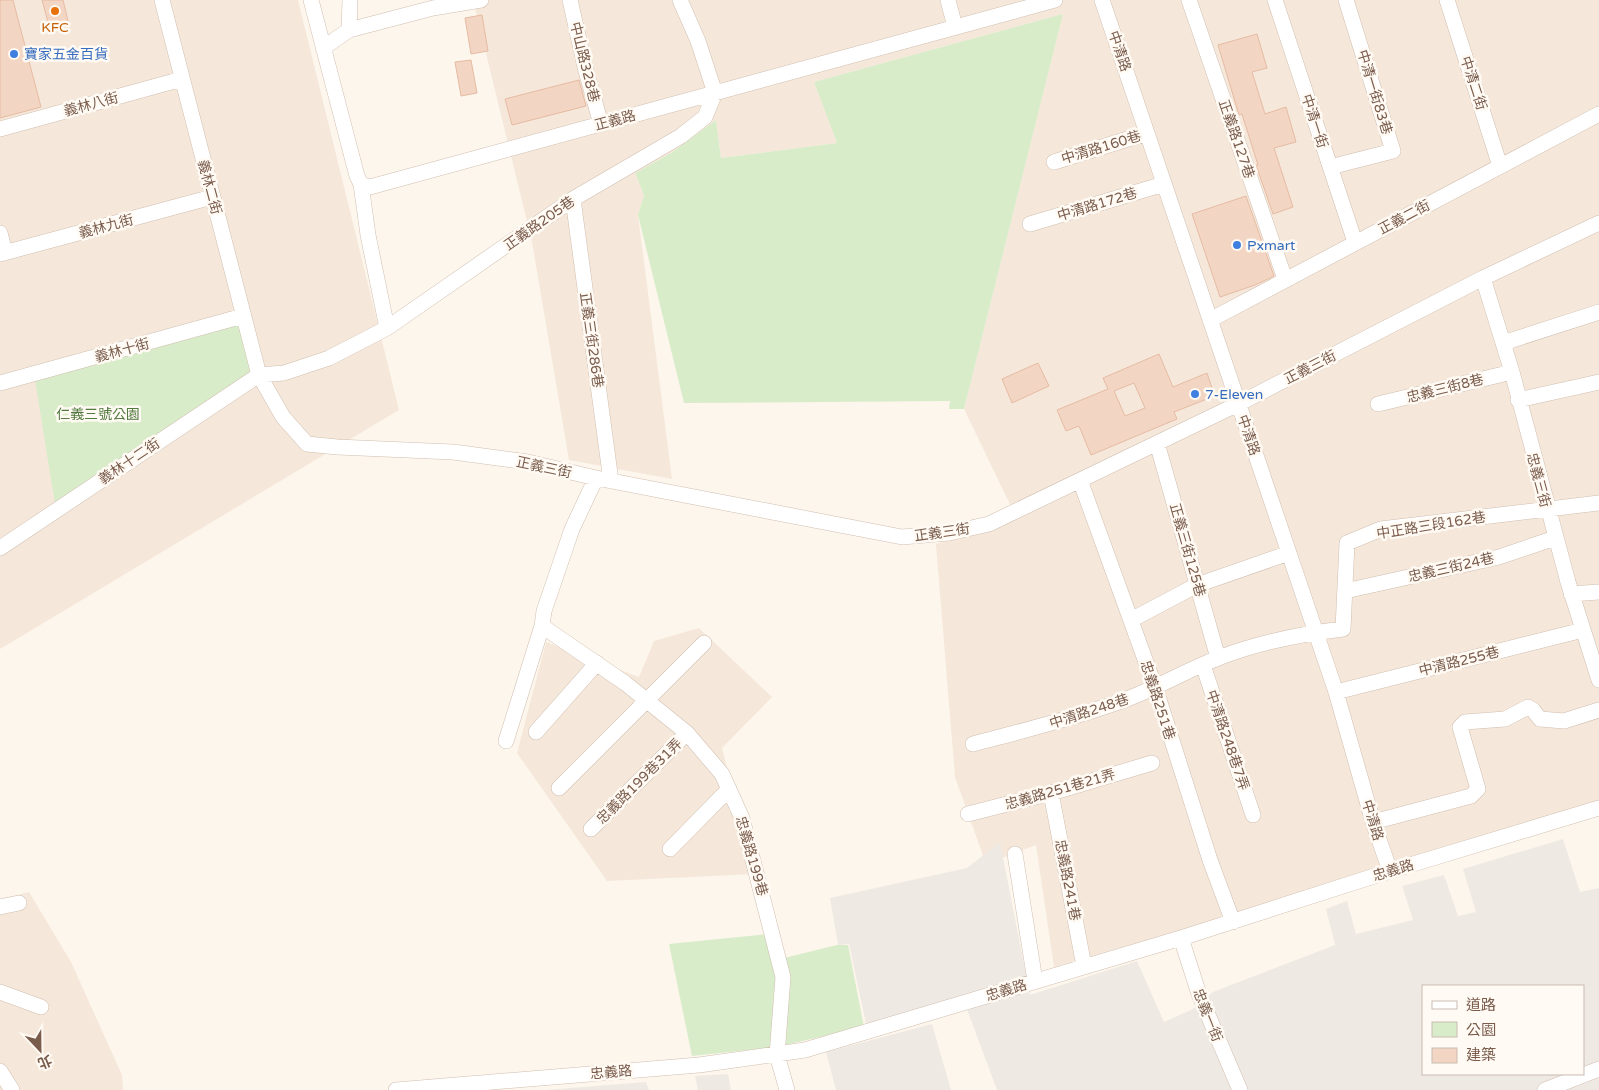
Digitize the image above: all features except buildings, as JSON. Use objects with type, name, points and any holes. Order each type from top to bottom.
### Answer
[{"type":"street","name":"義林二街","points":[[162,0],[259,374]]},
{"type":"street","points":[[311,0],[357,176],[361,184],[368,235],[387,328]]},
{"type":"street","points":[[349,30],[350,0]]},
{"type":"street","points":[[323,48],[349,30],[433,8],[481,0]]},
{"type":"street","name":"中山路328巷","points":[[570,0],[586,71],[601,124]]},
{"type":"street","points":[[680,0],[698,42],[715,93]]},
{"type":"street","points":[[948,0],[955,27]]},
{"type":"street","name":"正義路","points":[[361,184],[370,187],[1054,0]]},
{"type":"street","name":"中清路","points":[[1102,0],[1336,692],[1373,822],[1390,871]]},
{"type":"street","name":"正義路127巷","points":[[1189,0],[1285,279]]},
{"type":"street","name":"中清一街","points":[[1275,0],[1355,242]]},
{"type":"street","name":"中清一街83巷","points":[[1330,167],[1394,151],[1346,0]]},
{"type":"street","name":"中清二街","points":[[1447,0],[1500,166]]},
{"type":"street","name":"義林八街","points":[[0,129],[182,79]]},
{"type":"street","name":"正義路205巷","points":[[259,374],[284,373],[329,358],[387,328],[573,199],[681,136],[704,117],[715,93]]},
{"type":"street","name":"正義二街","points":[[1210,320],[1599,114]]},
{"type":"street","name":"中清路160巷","points":[[1054,162],[1147,133]]},
{"type":"street","name":"中清路172巷","points":[[1030,224],[1164,184]]},
{"type":"street","name":"義林九街","points":[[2,254],[212,197]]},
{"type":"street","name":"正義三街286巷","points":[[573,199],[604,479]]},
{"type":"street","name":"正義三街","points":[[259,374],[283,417],[307,444],[454,452],[528,462],[604,479],[902,537],[949,533],[989,524],[1238,404],[1483,278],[1599,223]]},
{"type":"street","points":[[0,233],[2,254]]},
{"type":"street","name":"忠義三街","points":[[1483,278],[1512,372],[1571,594],[1599,680]]},
{"type":"street","points":[[1503,343],[1599,312]]},
{"type":"street","name":"義林十街","points":[[0,383],[244,316]]},
{"type":"street","name":"忠義三街8巷","points":[[1378,404],[1512,372]]},
{"type":"street","name":"義林十二街","points":[[0,548],[259,374]]},
{"type":"street","points":[[1518,400],[1599,382]]},
{"type":"street","name":"正義三街125巷","points":[[1157,443],[1218,658]]},
{"type":"street","points":[[506,741],[542,626],[544,611],[572,529],[604,479]]},
{"type":"street","name":"忠義路251巷","points":[[1080,480],[1155,687],[1210,860],[1233,922]]},
{"type":"street","name":"中正路三段162巷","points":[[1315,633],[1343,629],[1348,543],[1381,529],[1599,503]]},
{"type":"street","name":"忠義三街24巷","points":[[1345,591],[1499,557],[1555,538]]},
{"type":"street","points":[[1131,620],[1198,585],[1288,553]]},
{"type":"street","points":[[1571,594],[1599,592]]},
{"type":"street","name":"忠義路199巷","points":[[542,626],[625,683],[687,733],[722,774],[742,818],[783,977],[777,1055]]},
{"type":"street","name":"中清路255巷","points":[[1336,692],[1583,630]]},
{"type":"street","name":"中清路248巷","points":[[973,744],[1052,724],[1121,702],[1218,658],[1261,644],[1315,633]]},
{"type":"street","points":[[559,788],[704,643]]},
{"type":"street","points":[[536,732],[597,663]]},
{"type":"street","name":"中清路248巷7弄","points":[[1203,665],[1254,815]]},
{"type":"street","points":[[1373,822],[1471,796],[1478,789],[1460,727],[1465,722],[1505,719],[1528,707],[1540,719],[1564,721],[1599,710]]},
{"type":"street","name":"忠義路199巷31弄","points":[[591,829],[687,733]]},
{"type":"street","name":"忠義路251巷21弄","points":[[968,814],[1052,793],[1152,763]]},
{"type":"street","points":[[670,849],[729,790]]},
{"type":"street","name":"忠義路241巷","points":[[1052,793],[1084,966]]},
{"type":"street","name":"忠義路","points":[[396,1090],[699,1065],[806,1050],[1181,938],[1390,871],[1599,808]]},
{"type":"street","points":[[1015,854],[1035,981]]},
{"type":"street","points":[[0,907],[19,903]]},
{"type":"street","name":"忠義一街","points":[[1181,938],[1199,994],[1240,1090]]},
{"type":"street","points":[[0,992],[41,1007]]},
{"type":"street","points":[[777,1055],[787,1090]]},
{"type":"street","points":[[1584,1075],[1599,1069]]},
{"type":"street","points":[[0,1071],[12,1090]]},
{"type":"street","points":[[1545,1090],[1584,1075]]},
{"type":"shaded area","points":[[0,0],[298,0],[399,410],[0,649]]},
{"type":"shaded area","points":[[473,0],[1599,0],[1599,808],[1054,967],[1036,845],[986,864],[955,777],[936,544],[1017,519],[964,409],[1063,14],[814,82],[837,143],[721,158],[716,120],[671,153],[635,173],[644,195],[638,215],[672,479],[569,460],[532,242]]},
{"type":"shaded area","points":[[699,628],[772,697],[722,748],[753,874],[607,881],[517,753],[546,642],[639,677],[654,641]]},
{"type":"shaded area","points":[[1563,839],[1580,892],[1599,888],[1599,1090],[997,1090],[962,996],[866,1024],[849,944],[838,945],[830,898],[967,868],[1000,842],[1030,995],[1137,961],[1164,1022],[1193,1009],[1213,992],[1335,945],[1326,909],[1347,901],[1356,934],[1413,920],[1402,886],[1444,875],[1458,916],[1476,912],[1463,869]]},
{"type":"shaded area","points":[[29,892],[71,962],[122,1075],[123,1090],[0,1090],[0,899]]},
{"type":"shaded area","points":[[932,1024],[951,1090],[836,1090],[826,1052]]},
{"type":"shaded area","points":[[728,1074],[731,1090],[698,1090],[695,1076]]},
{"type":"shaded area","points":[[646,1082],[649,1090],[546,1090]]},
{"type":"green space","points":[[1063,14],[964,409],[949,409],[950,401],[684,403],[638,215],[644,195],[635,173],[671,153],[716,120],[721,158],[837,143],[814,82]]},
{"type":"green space","name":"仁義三號公園","points":[[243,316],[259,375],[56,510],[34,374]]},
{"type":"green space","points":[[769,934],[776,960],[837,945],[848,945],[864,1027],[776,1047],[692,1056],[669,944]]},
{"type":"place","name":"KFC","points":[[55,11]]},
{"type":"place","name":"寶家五金百貨","points":[[14,54]]},
{"type":"place","name":"Pxmart","points":[[1237,245]]},
{"type":"place","name":"7-Eleven","points":[[1195,394]]}]
